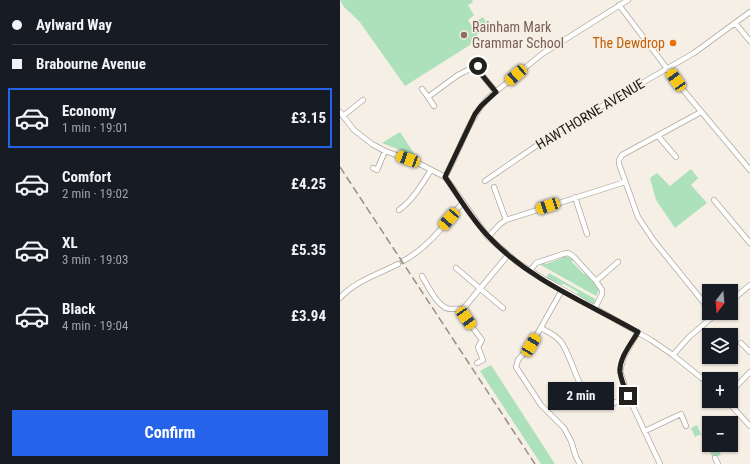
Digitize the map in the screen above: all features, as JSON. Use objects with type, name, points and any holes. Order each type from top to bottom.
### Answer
[{"type":"street","points":[[445,177],[475,114],[481,106],[542,54],[628,0]]},
{"type":"street","points":[[619,6],[702,112],[750,170]]},
{"type":"street","name":"HAWTHORNE AVENUE","points":[[485,181],[578,120],[696,52],[750,12]]},
{"type":"street","points":[[736,23],[750,41]]},
{"type":"street","points":[[428,97],[448,84],[458,75],[478,63],[482,75],[496,92]]},
{"type":"street","points":[[422,89],[434,106]]},
{"type":"street","points":[[363,100],[341,114],[362,137],[386,151],[416,162],[445,177],[488,236],[508,255],[530,271],[562,290],[638,332],[673,355],[702,378]]},
{"type":"street","points":[[702,112],[621,157],[619,164],[638,217],[654,241],[702,300]]},
{"type":"street","points":[[658,136],[676,157]]},
{"type":"street","points":[[373,168],[377,170],[386,151]]},
{"type":"street","points":[[399,210],[412,197],[431,170]]},
{"type":"street","points":[[490,178],[506,220]]},
{"type":"street","points":[[488,236],[506,220],[625,182]]},
{"type":"street","points":[[575,197],[587,234]]},
{"type":"street","points":[[714,200],[750,243]]},
{"type":"street","points":[[403,261],[413,256],[438,232],[463,202]]},
{"type":"street","points":[[530,271],[536,263],[563,254],[573,256],[596,281],[602,290],[602,294],[595,308]]},
{"type":"street","points":[[477,363],[483,360],[478,347],[482,340],[464,316],[463,308],[508,255]]},
{"type":"street","points":[[596,281],[618,262]]},
{"type":"street","points":[[340,298],[350,289],[398,264]]},
{"type":"street","points":[[456,268],[503,308]]},
{"type":"street","points":[[422,276],[436,298],[444,306],[449,308],[463,308]]},
{"type":"street","points":[[738,295],[750,285]]},
{"type":"street","points":[[562,290],[541,328],[527,350],[518,360],[516,368],[539,403],[564,428],[580,464]]},
{"type":"street","points":[[673,355],[689,337],[707,320]]},
{"type":"street","points":[[541,328],[556,336],[561,342],[567,351],[579,382],[596,405],[600,407],[606,406],[628,396]]},
{"type":"street","points":[[638,332],[624,356],[620,371],[628,396],[660,464]]},
{"type":"street","points":[[741,343],[750,352]]},
{"type":"street","points":[[738,385],[750,372]]},
{"type":"street","points":[[678,408],[686,426]]},
{"type":"street","points":[[733,408],[750,426]]},
{"type":"street","points":[[645,431],[681,414]]},
{"type":"street","points":[[715,458],[718,464]]},
{"type":"green space","points":[[340,0],[472,0],[473,2],[468,5],[474,15],[468,20],[471,25],[483,17],[490,28],[475,36],[470,45],[405,86],[359,21],[344,7]]},
{"type":"green space","points":[[400,132],[415,155],[416,156],[382,143]]},
{"type":"green space","points":[[691,169],[698,178],[691,185],[707,203],[675,228],[656,200],[650,178],[657,173],[670,186]]},
{"type":"green space","points":[[562,256],[569,257],[573,260],[572,262],[598,287],[599,290],[596,296],[539,264],[543,262],[546,264],[562,258]]},
{"type":"green space","points":[[549,273],[595,299],[594,305],[577,294],[578,292],[564,284],[562,285],[546,278]]},
{"type":"green space","points":[[491,365],[555,464],[541,464],[480,371]]},
{"type":"green space","points":[[697,425],[701,434],[695,437],[691,428]]},
{"type":"green space","points":[[710,452],[720,452],[721,455],[713,458]]},
{"type":"railway","points":[[340,167],[535,464]]},
{"type":"place","name":"Rainham Mark Grammar School","points":[[464,35]]},
{"type":"place","name":"The Dewdrop","points":[[673,43]]},
{"type":"route","points":[[478,66],[482,75],[496,92],[488,98],[475,114],[445,177],[488,236],[508,255],[544,280],[638,332],[624,356],[620,371],[628,396]]}]
